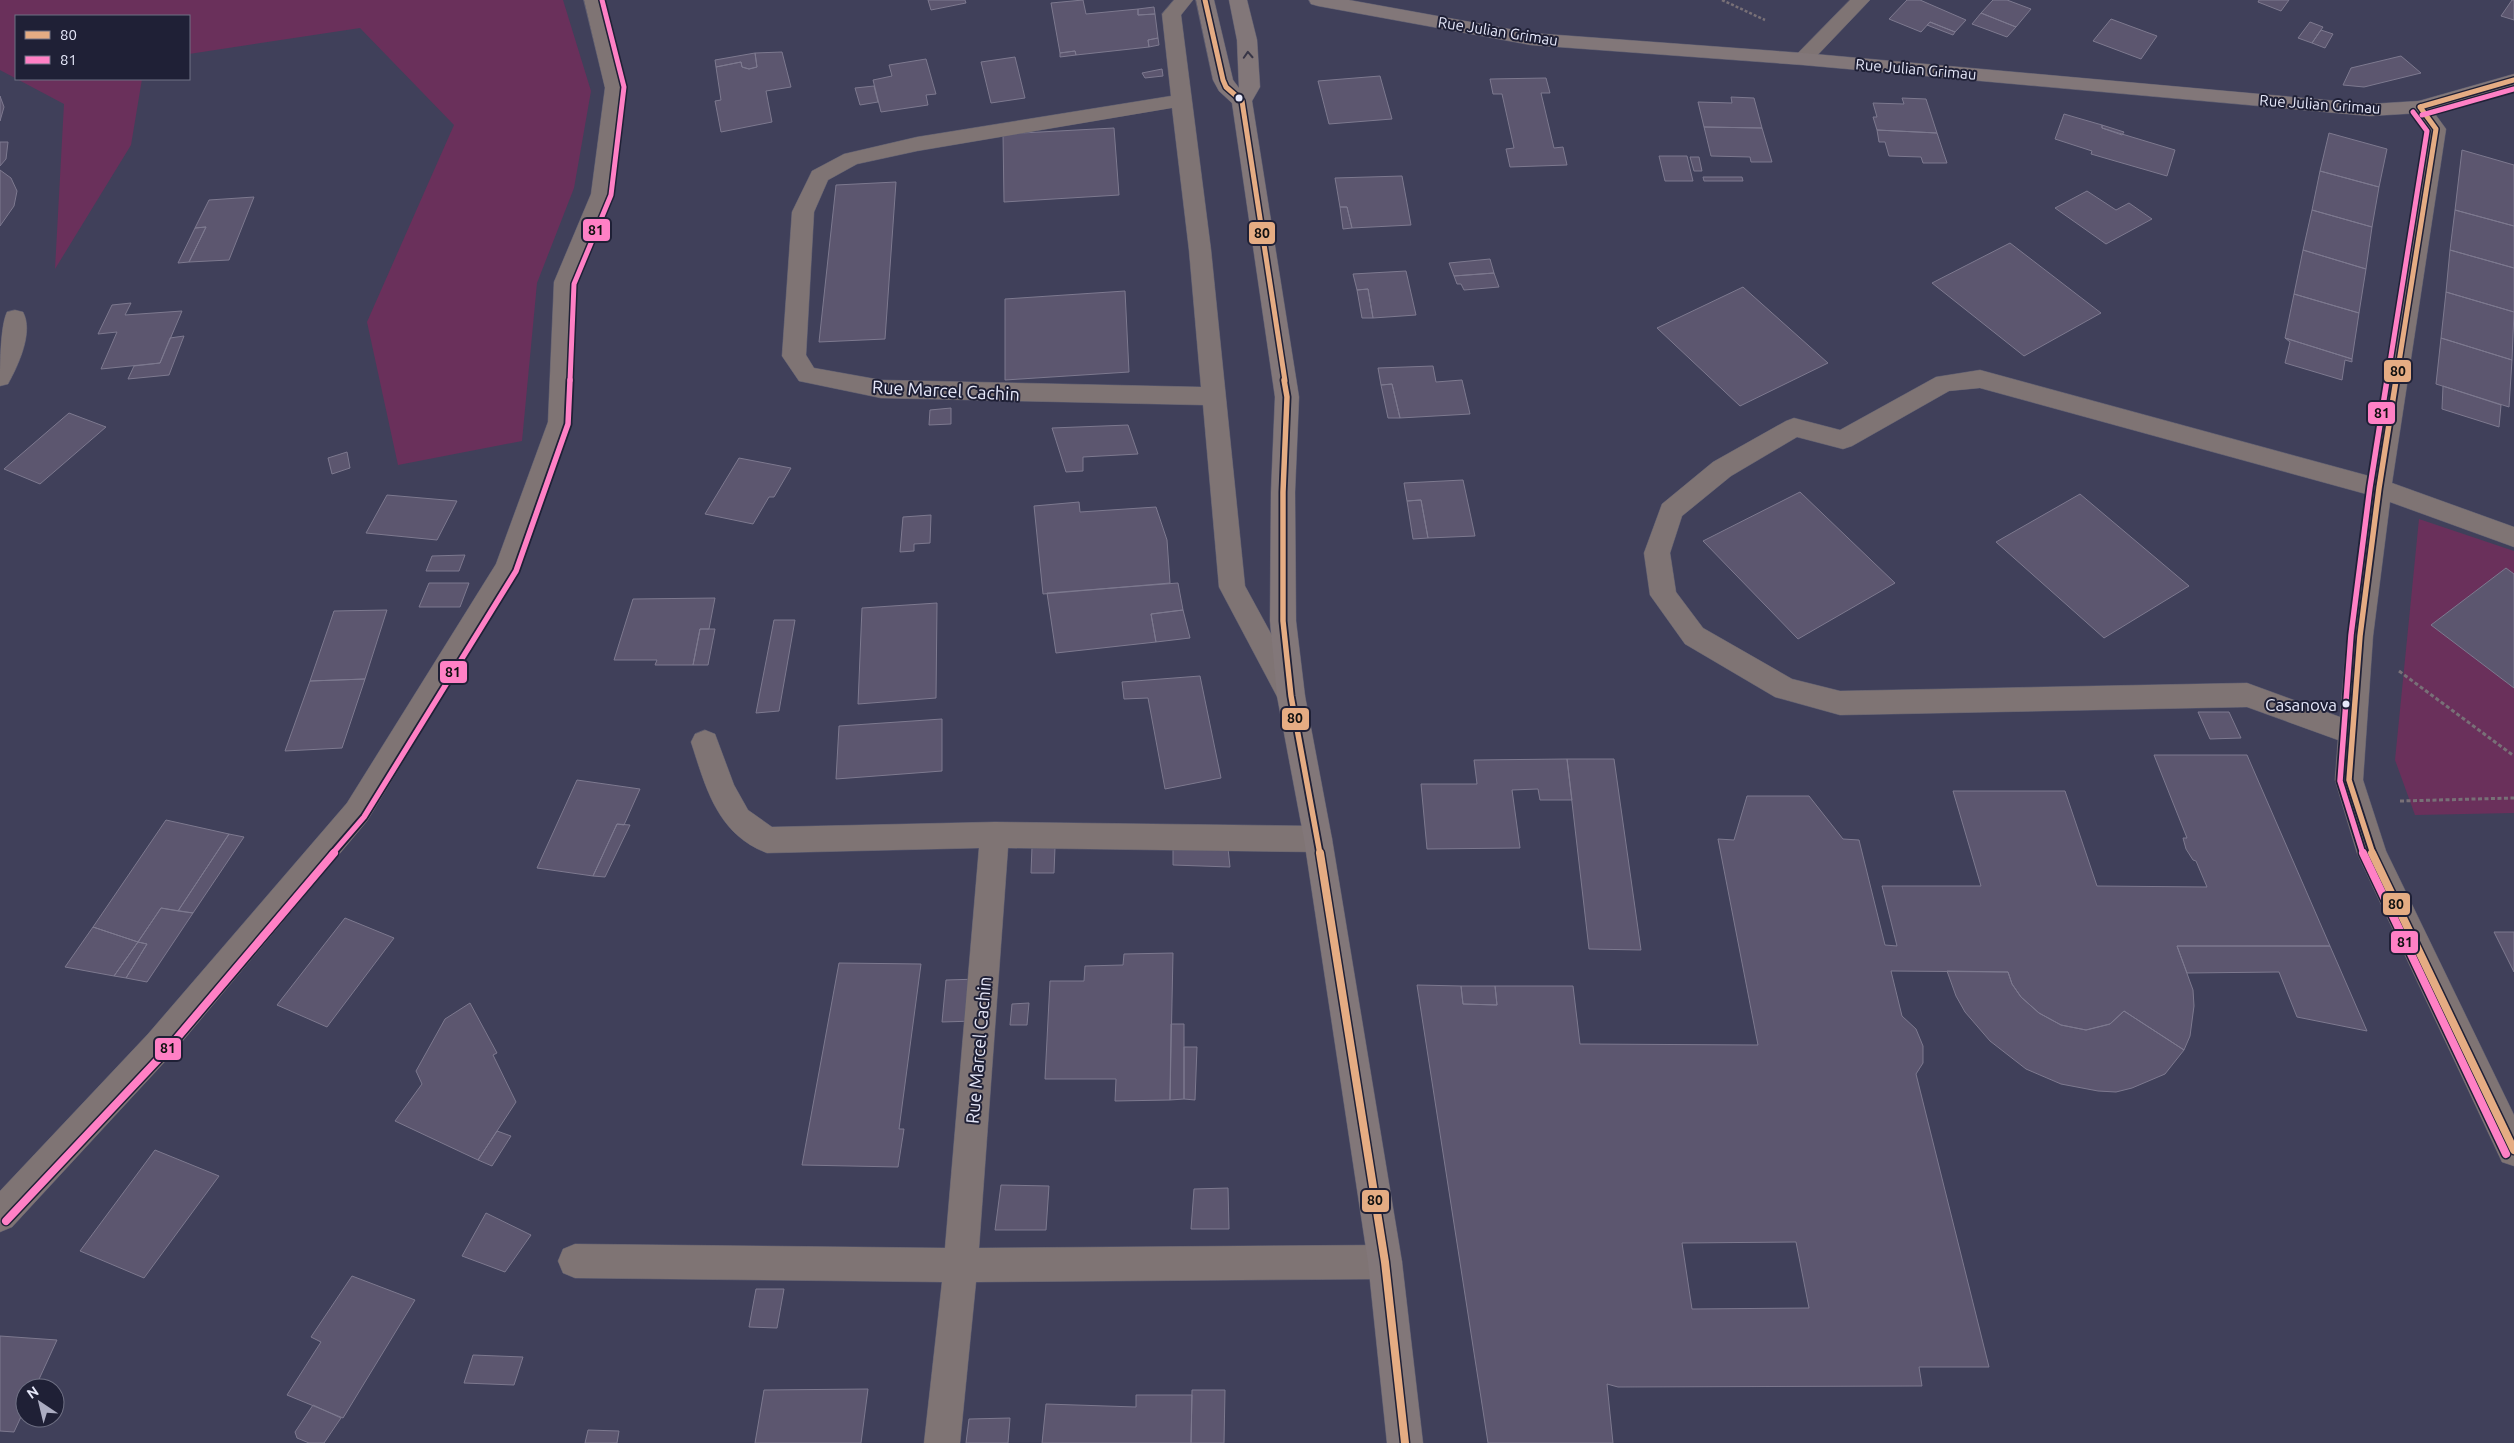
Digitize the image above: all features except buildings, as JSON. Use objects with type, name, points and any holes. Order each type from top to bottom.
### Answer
[{"type":"street","points":[[0,1215],[159,1046],[357,812],[508,568],[560,422],[565,282],[602,194],[615,88],[593,0]]},
{"type":"street","points":[[1184,0],[1171,14],[1214,395],[1232,588],[1291,696]]},
{"type":"street","points":[[1205,0],[1223,80],[1226,87],[1242,101]]},
{"type":"street","points":[[1238,0],[1247,40],[1250,87],[1242,101],[1287,397],[1283,492],[1283,622],[1291,696],[1318,839],[1384,1262],[1405,1443]]},
{"type":"street","name":"Rue Julian Grimau","points":[[1318,0],[1339,1],[1530,39],[1803,59],[2370,110],[2420,107],[2512,82]]},
{"type":"street","points":[[1803,59],[1861,0]]},
{"type":"street","name":"Rue Marcel Cachin","points":[[1182,100],[917,144],[851,158],[819,176],[803,212],[794,356],[807,374],[881,389],[1189,397],[1214,395]]},
{"type":"street","points":[[2420,107],[2436,129],[2379,488],[2358,657],[2349,780],[2372,853],[2514,1150]]},
{"type":"street","points":[[0,378],[13,350],[15,318]]},
{"type":"street","points":[[2352,733],[2247,695],[1840,703],[1785,690],[1694,636],[1662,595],[1657,554],[1670,511],[1722,469],[1794,427],[1843,440],[1944,383],[1980,379],[2379,488],[2514,537]]},
{"type":"street","points":[[705,742],[721,789],[738,818],[767,840],[995,835],[1318,839]]},
{"type":"street","name":"Rue Marcel Cachin","points":[[942,1443],[961,1265],[995,835]]},
{"type":"street","points":[[575,1261],[961,1265],[1384,1262]]},
{"type":"path","points":[[1722,0],[1766,21]]},
{"type":"path","points":[[2358,657],[2401,672],[2514,756]]},
{"type":"path","points":[[2356,802],[2514,798]]},
{"type":"shaded area","points":[[0,0],[563,0],[591,91],[574,188],[537,283],[522,441],[398,465],[367,322],[454,125],[360,28],[190,54],[190,15],[15,15],[15,78],[0,70]]},
{"type":"shaded area","points":[[19,80],[142,80],[131,145],[55,269],[64,104]]},
{"type":"shaded area","points":[[2419,519],[2514,551],[2514,813],[2415,815],[2395,760]]},
{"type":"transit line","name":"81","points":[[6,1221],[166,1051],[364,817],[516,571],[568,424],[574,284],[611,195],[624,87],[602,0]]},
{"type":"transit line","name":"80","points":[[1205,0],[1223,80],[1226,87],[1242,101],[1287,397],[1283,492],[1283,621],[1291,696],[1318,839],[1385,1262],[1405,1443]]},
{"type":"transit line","name":"80","points":[[2420,107],[2514,80]]},
{"type":"transit line","name":"81","points":[[2422,115],[2514,89]]},
{"type":"transit line","name":"80","points":[[2420,107],[2436,129],[2379,488],[2360,636],[2349,780],[2372,853],[2514,1150]]},
{"type":"transit line","name":"81","points":[[2413,112],[2427,131],[2370,487],[2351,635],[2340,781],[2364,857],[2506,1154]]},
{"type":"place","name":"Casanova","points":[[2346,704]]}]
